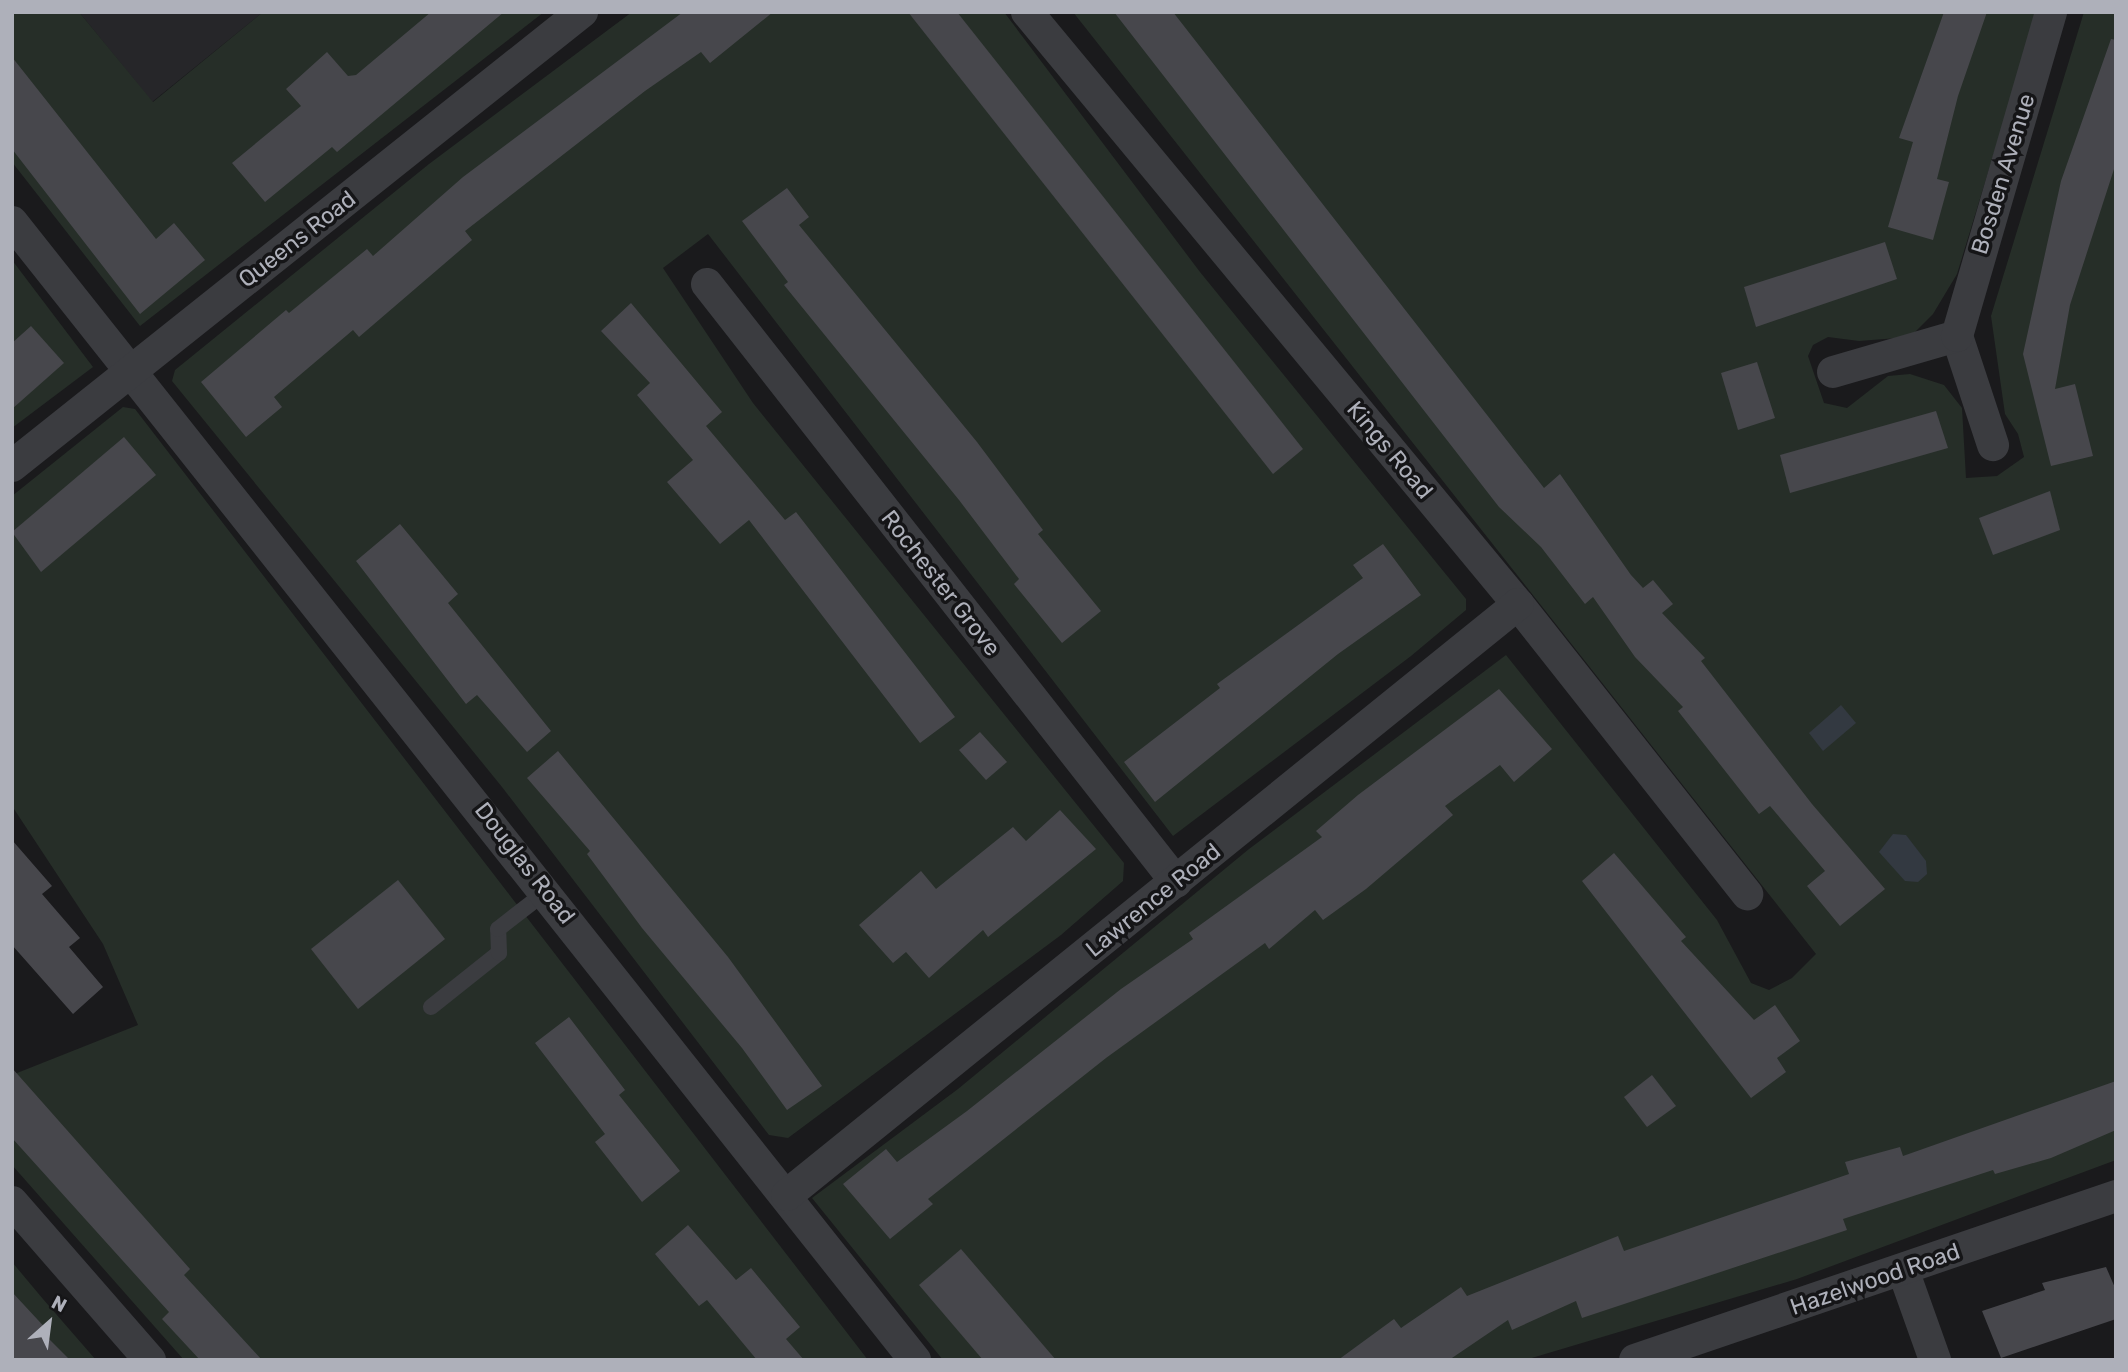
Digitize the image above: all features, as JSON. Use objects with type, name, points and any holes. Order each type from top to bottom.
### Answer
[{"type":"street","name":"Queens Road","points":[[12,466],[582,12]]},
{"type":"street","name":"Kings Road","points":[[1027,12],[1518,604],[1747,894]]},
{"type":"street","name":"Bosden Avenue","points":[[1957,337],[2051,12]]},
{"type":"street","name":"Douglas Road","points":[[12,222],[547,891],[915,1360]]},
{"type":"street","name":"Rochester Grove","points":[[707,284],[1176,882]]},
{"type":"street","points":[[1833,372],[1957,337],[1993,445]]},
{"type":"street","name":"Lawrence Road","points":[[787,1195],[1518,604]]},
{"type":"street","name":"Hazelwood Road","points":[[1635,1360],[2116,1196]]},
{"type":"street","points":[[12,1202],[150,1360]]},
{"type":"street","points":[[1903,1270],[1935,1360]]},
{"type":"lane","points":[[431,1007],[499,953],[498,929],[547,891]]},
{"type":"shaded area","points":[[12,12],[79,12],[153,102],[263,12],[544,12],[140,326],[12,162]]},
{"type":"shaded area","points":[[79,12],[263,12],[152,102]]},
{"type":"shaded area","points":[[632,12],[1004,12],[1200,272],[1466,599],[1466,610],[1411,656],[1173,836],[708,234],[663,268],[753,403],[1124,863],[1123,881],[1061,935],[788,1138],[769,1135],[502,787],[172,381],[175,370],[429,164]]},
{"type":"shaded area","points":[[1073,12],[2037,12],[1957,274],[1933,314],[1910,337],[1859,341],[1828,337],[1813,345],[1808,356],[1824,403],[1847,408],[1888,376],[1910,374],[1944,385],[1962,408],[1966,478],[1997,476],[2024,457],[2018,434],[2005,414],[1991,316],[2084,12],[2116,12],[2116,1160],[1797,1279],[1525,1360],[943,1360],[812,1198],[958,1089],[1249,849],[1506,655],[1717,920],[1751,983],[1769,990],[1792,978],[1816,954]]},
{"type":"shaded area","points":[[12,260],[93,367],[12,428]]},
{"type":"shaded area","points":[[123,407],[135,409],[868,1360],[184,1360],[12,1165],[12,1075],[138,1025],[103,944],[12,806],[12,496]]},
{"type":"shaded area","points":[[1841,705],[1856,723],[1823,751],[1809,733]]},
{"type":"shaded area","points":[[1893,834],[1906,835],[1926,861],[1927,874],[1918,882],[1905,881],[1879,852]]},
{"type":"shaded area","points":[[12,1262],[43,1299],[96,1360],[12,1360]]},
{"type":"building","points":[[431,12],[504,12],[337,152],[332,147],[265,202],[232,163],[301,106],[286,89],[327,52],[348,76],[356,75]]},
{"type":"building","points":[[683,12],[773,12],[710,63],[701,52],[645,91],[465,231],[472,240],[359,337],[353,330],[274,397],[282,407],[246,437],[201,382],[286,310],[289,313],[367,249],[373,256],[463,177]]},
{"type":"building","points":[[908,12],[957,12],[1303,449],[1273,474]]},
{"type":"building","points":[[1114,12],[1173,12],[1544,488],[1560,474],[1631,575],[1643,588],[1653,580],[1673,604],[1662,613],[1705,658],[1701,661],[1812,804],[1885,889],[1840,926],[1807,886],[1825,871],[1770,806],[1759,814],[1678,711],[1683,707],[1635,657],[1593,597],[1585,604],[1541,547],[1499,507]]},
{"type":"building","points":[[1944,12],[1987,12],[1958,96],[1937,179],[1949,182],[1933,240],[1888,227],[1913,142],[1899,138]]},
{"type":"building","points":[[2111,39],[2116,40],[2116,163],[2070,305],[2055,389],[2075,384],[2093,456],[2051,466],[2023,354],[2061,181]]},
{"type":"building","points":[[12,57],[156,239],[174,223],[205,260],[140,314],[12,149]]},
{"type":"building","points":[[787,188],[809,217],[799,225],[977,442],[1043,530],[1038,534],[1101,611],[1062,643],[1014,584],[1019,579],[959,500],[784,285],[788,282],[742,221]]},
{"type":"building","points":[[1885,242],[1897,279],[1756,327],[1744,287]]},
{"type":"building","points":[[631,303],[722,412],[706,426],[785,520],[796,512],[955,717],[920,743],[749,520],[720,544],[667,482],[693,460],[637,395],[650,383],[601,331]]},
{"type":"building","points":[[31,326],[64,363],[12,409],[12,343]]},
{"type":"building","points":[[1757,362],[1775,418],[1738,430],[1721,373]]},
{"type":"building","points":[[1936,411],[1948,448],[1790,493],[1780,455]]},
{"type":"building","points":[[124,437],[156,475],[41,572],[12,532]]},
{"type":"building","points":[[2050,491],[2060,530],[1993,555],[1979,518]]},
{"type":"building","points":[[400,524],[458,594],[448,603],[551,731],[527,752],[477,695],[466,704],[356,561]]},
{"type":"building","points":[[1383,544],[1421,595],[1338,654],[1155,802],[1124,762],[1220,688],[1217,684],[1363,578],[1353,565]]},
{"type":"building","points":[[1499,689],[1552,749],[1514,782],[1500,765],[1445,806],[1453,815],[1366,889],[1323,920],[1315,910],[1269,949],[1265,943],[1106,1058],[928,1199],[933,1204],[890,1239],[843,1184],[886,1149],[897,1162],[967,1111],[1121,989],[1193,939],[1189,933],[1322,837],[1316,831],[1358,795]]},
{"type":"building","points":[[980,732],[1007,762],[986,780],[959,750]]},
{"type":"building","points":[[558,751],[728,957],[822,1086],[787,1110],[742,1048],[642,928],[587,854],[590,851],[527,778]]},
{"type":"building","points":[[1060,810],[1096,849],[988,937],[983,930],[929,978],[906,952],[893,963],[859,925],[921,871],[936,889],[1013,827],[1026,841]]},
{"type":"building","points":[[12,840],[52,886],[42,894],[80,938],[69,947],[103,987],[73,1014],[12,945]]},
{"type":"building","points":[[1614,853],[1686,937],[1681,941],[1754,1020],[1775,1005],[1800,1041],[1777,1058],[1786,1072],[1751,1098],[1582,881]]},
{"type":"building","points":[[398,880],[445,939],[358,1009],[311,949]]},
{"type":"building","points":[[569,1017],[625,1090],[619,1095],[680,1171],[642,1202],[595,1142],[605,1134],[535,1043]]},
{"type":"building","points":[[12,1068],[190,1269],[184,1275],[262,1360],[200,1360],[162,1319],[169,1312],[12,1138]]},
{"type":"building","points":[[1652,1075],[1676,1106],[1647,1127],[1624,1097]]},
{"type":"building","points":[[2116,1081],[2116,1130],[2051,1158],[1995,1174],[1993,1170],[1843,1219],[1847,1230],[1582,1318],[1576,1301],[1512,1330],[1508,1320],[1449,1360],[1338,1360],[1394,1319],[1401,1328],[1461,1287],[1467,1296],[1618,1236],[1624,1251],[1849,1174],[1845,1162],[1900,1147],[1903,1156]]},
{"type":"building","points":[[688,1225],[736,1280],[751,1268],[800,1327],[786,1339],[804,1360],[757,1360],[707,1300],[699,1306],[655,1254]]},
{"type":"building","points":[[961,1249],[1056,1360],[983,1360],[919,1285]]},
{"type":"building","points":[[2106,1267],[2116,1290],[2116,1319],[2001,1358],[1982,1311],[2045,1290],[2042,1283]]},
{"type":"building","points":[[12,1292],[50,1333],[46,1336],[70,1360],[12,1360]]}]
